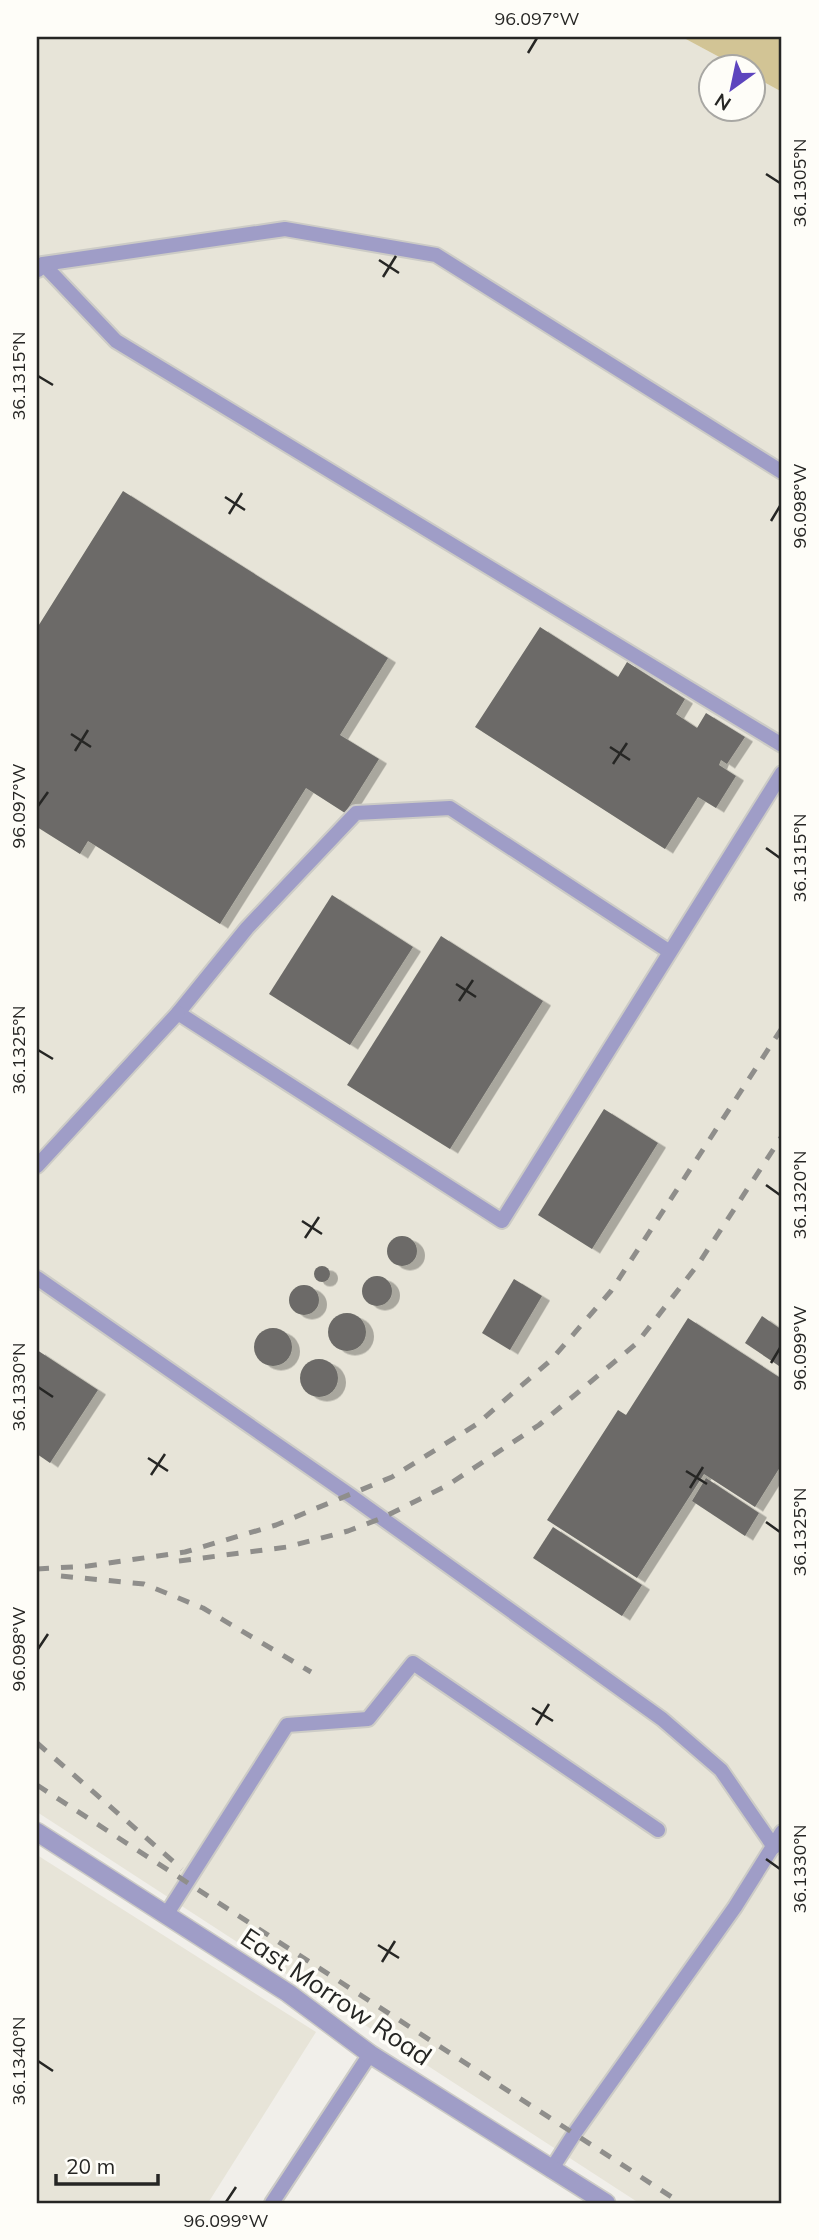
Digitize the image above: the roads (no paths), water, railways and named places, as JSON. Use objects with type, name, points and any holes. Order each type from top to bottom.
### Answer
[{"type":"street","name":"East Morrow Road","points":[[37,1832],[288,1993],[370,2054],[606,2203]]},
{"type":"lane","points":[[40,268],[285,229],[436,255],[782,472]]},
{"type":"lane","points":[[40,268],[116,341],[782,745]]},
{"type":"lane","points":[[178,1013],[502,1221],[782,773]]},
{"type":"lane","points":[[37,1166],[178,1013],[247,928],[356,813],[450,808],[670,952]]},
{"type":"lane","points":[[37,1278],[351,1496],[662,1719],[721,1770],[774,1847]]},
{"type":"lane","points":[[166,1915],[287,1725],[368,1718],[413,1663],[658,1830]]},
{"type":"lane","points":[[551,2170],[782,1832]]},
{"type":"lane","points":[[271,2203],[370,2054]]},
{"type":"railway","points":[[37,1569],[88,1566],[185,1552],[276,1525],[392,1477],[477,1424],[551,1360],[611,1291],[782,1028]]},
{"type":"railway","points":[[179,1561],[287,1547],[348,1531],[382,1518],[448,1485],[539,1425],[637,1343],[699,1263],[782,1136]]},
{"type":"railway","points":[[61,1576],[144,1584],[203,1608],[311,1672]]},
{"type":"railway","points":[[37,1743],[182,1869]]},
{"type":"railway","points":[[37,1785],[681,2203]]}]
